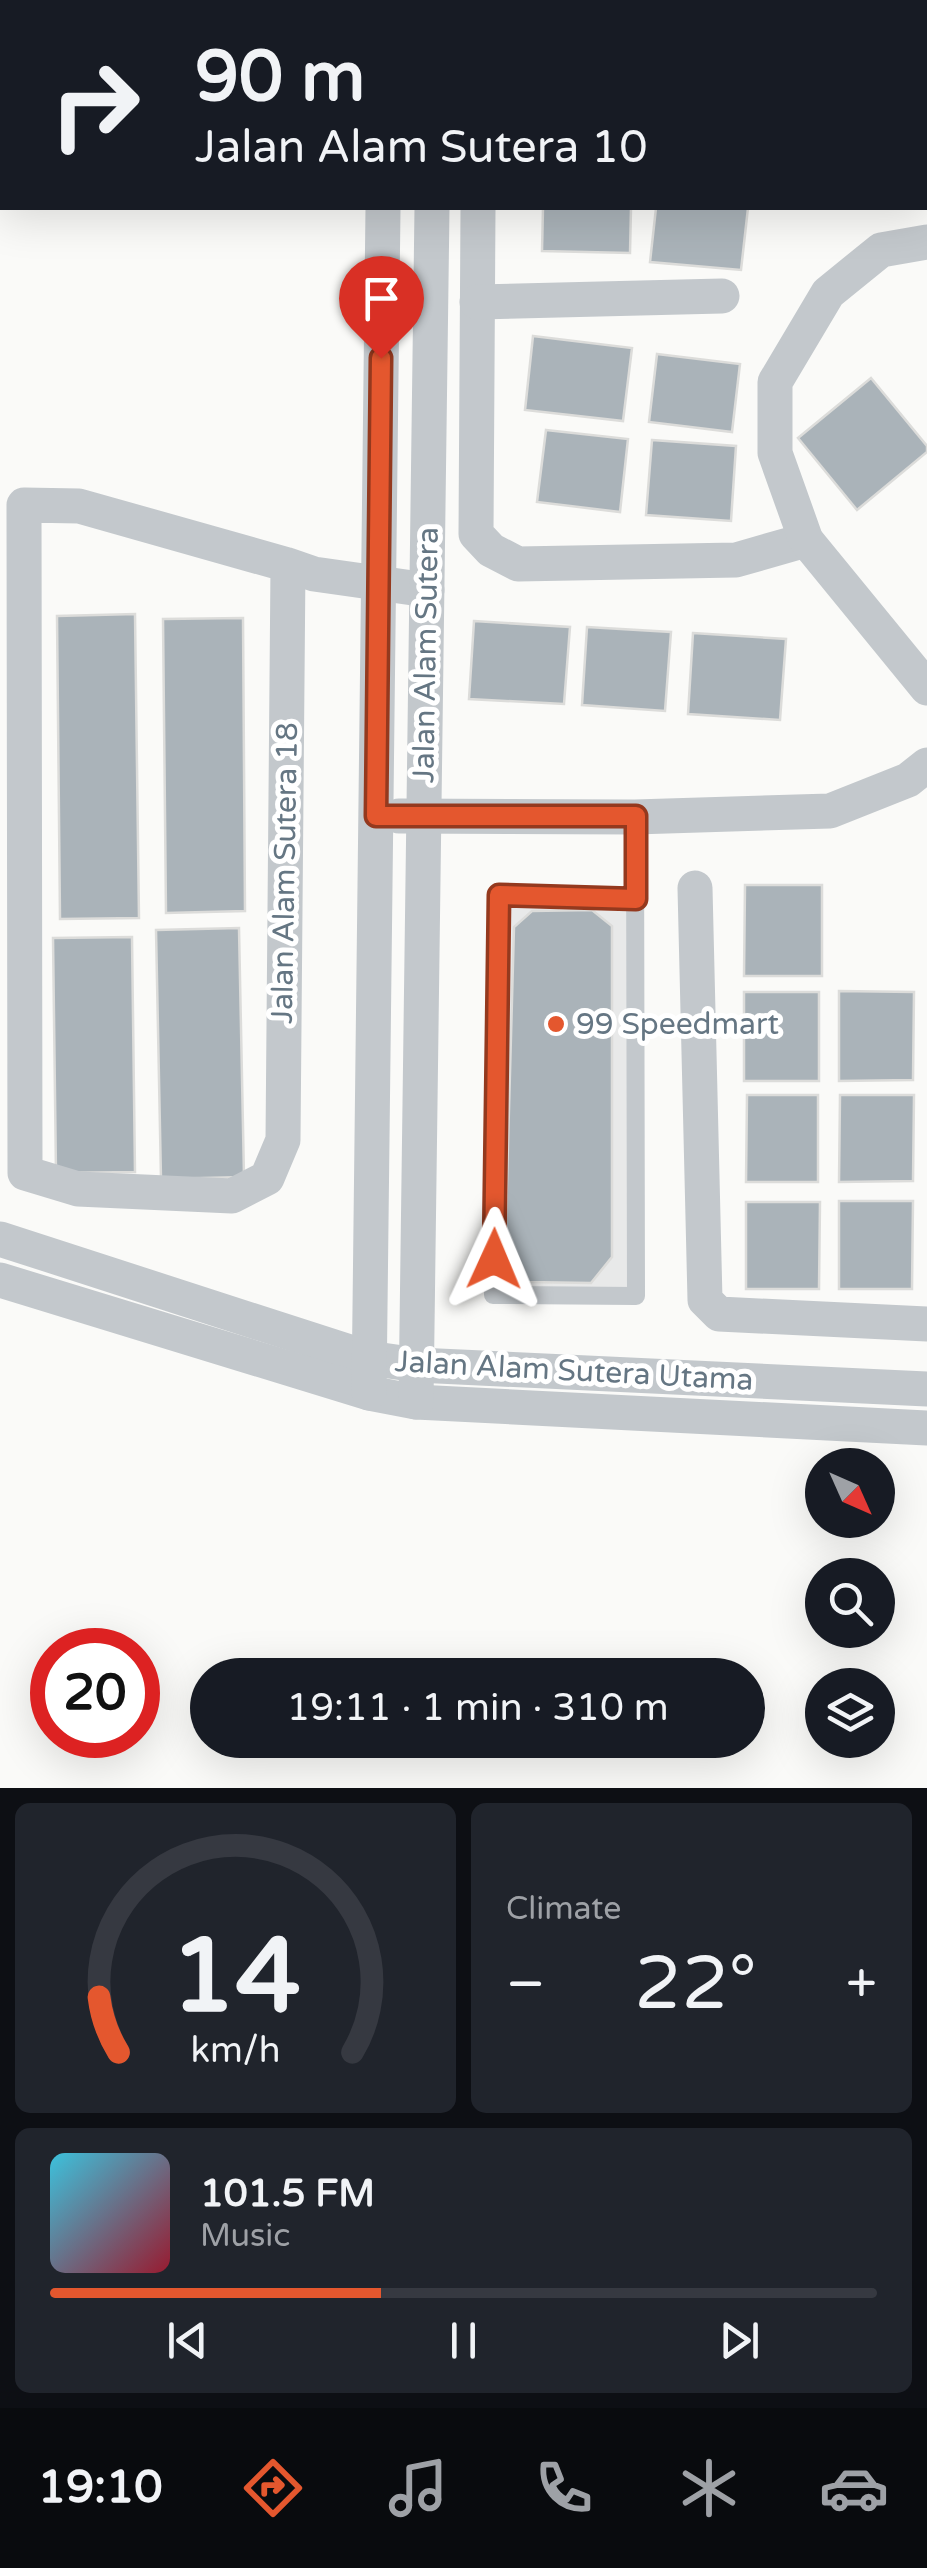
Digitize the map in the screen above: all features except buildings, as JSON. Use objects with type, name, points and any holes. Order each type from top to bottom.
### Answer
[{"type":"street","name":"Jalan Alam Sutera","points":[[369,1394],[384,210]]},
{"type":"street","name":"Jalan Alam Sutera","points":[[416,1402],[432,210]]},
{"type":"street","points":[[478,210],[476,534],[491,550],[518,564],[736,560],[806,540]]},
{"type":"street","points":[[927,242],[880,250],[828,293],[775,382],[775,453],[806,540],[927,688]]},
{"type":"street","points":[[477,302],[722,296]]},
{"type":"street","name":"Jalan Alam Sutera 18","points":[[24,505],[79,506],[288,565],[283,1140],[267,1178],[232,1196],[78,1189],[25,1174],[24,505]]},
{"type":"street","points":[[288,565],[314,574],[428,590]]},
{"type":"street","points":[[376,816],[830,811],[908,780],[927,765]]},
{"type":"street","points":[[695,888],[705,1300],[719,1314],[927,1324]]},
{"type":"street","name":"Jalan Alam Sutera Utama","points":[[0,1239],[368,1358],[417,1366],[927,1389]]},
{"type":"street","name":"Jalan Alam Sutera Utama","points":[[0,1280],[369,1394],[416,1402],[927,1428]]},
{"type":"lane","points":[[636,816],[636,899],[636,1296],[493,1295],[499,895],[636,899]]},
{"type":"shaded area","points":[[505,901],[630,906],[629,1291],[501,1289]]},
{"type":"place","name":"99 Speedmart","points":[[556,1024]]},
{"type":"route","points":[[381,358],[376,816],[636,816],[636,899],[499,895],[494,1259]]}]
